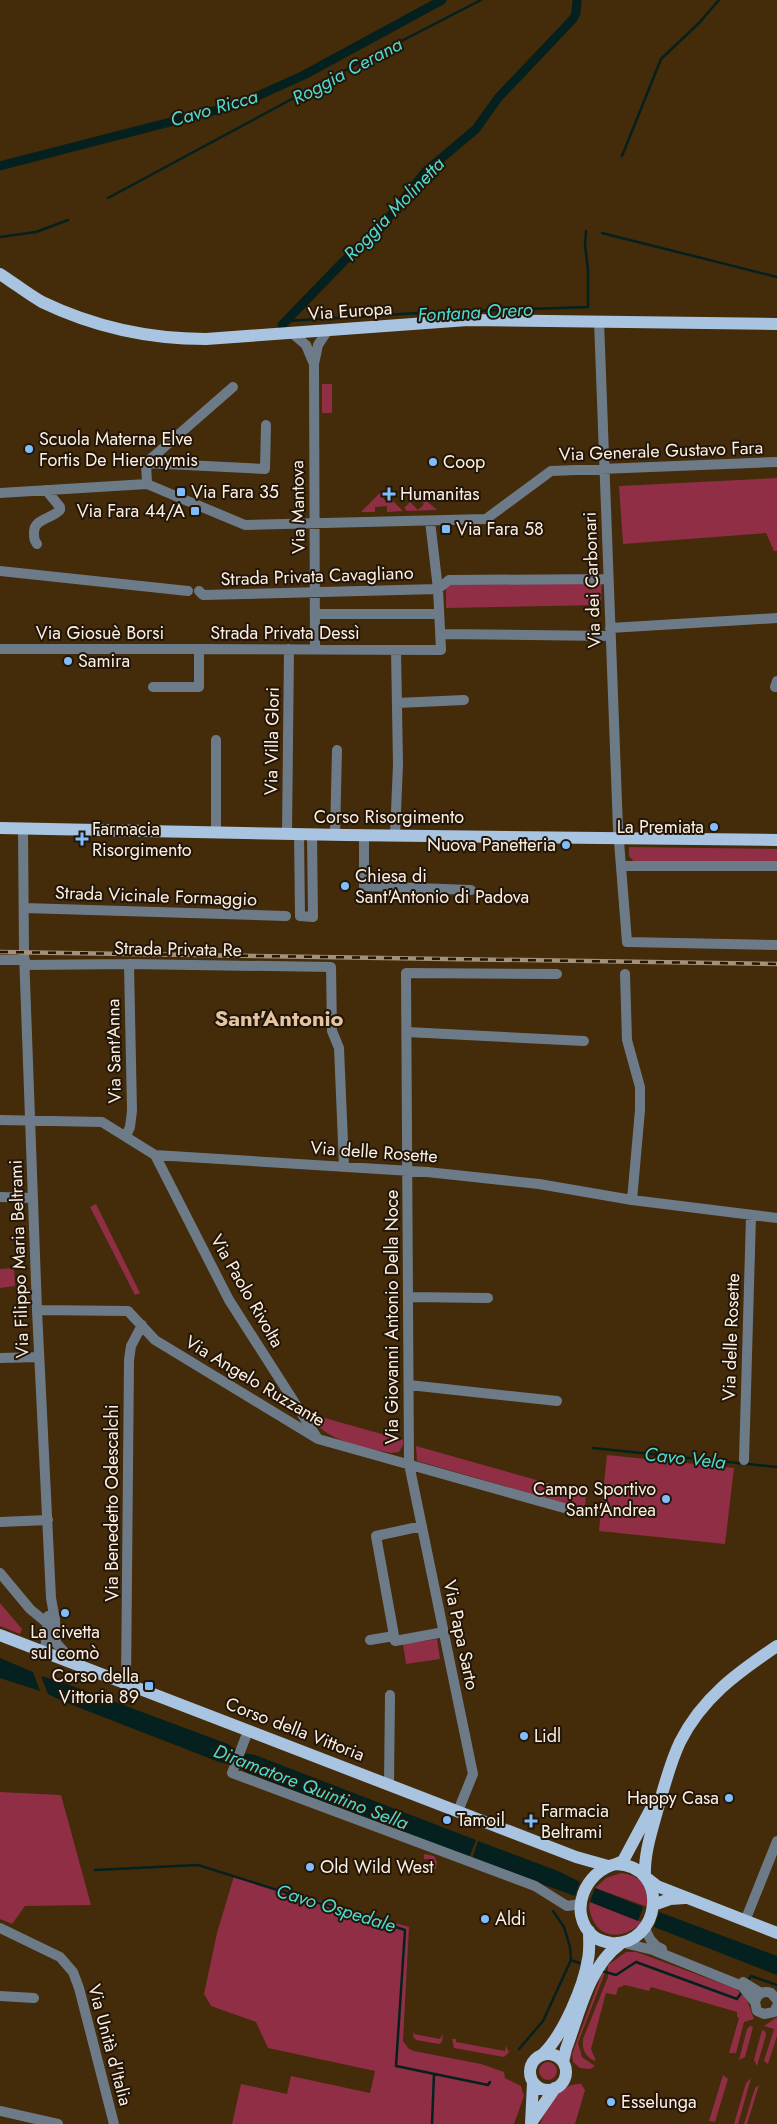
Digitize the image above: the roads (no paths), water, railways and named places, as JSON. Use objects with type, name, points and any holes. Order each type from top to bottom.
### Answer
[{"type":"main road","name":"Via Europa","points":[[0,274],[41,301],[72,315],[139,335],[181,339],[206,339],[468,320],[777,324]]},
{"type":"main road","name":"Corso Risorgimento","points":[[0,828],[335,835],[777,840]]},
{"type":"main road","name":"Corso della Vittoria","points":[[0,1635],[51,1650],[76,1665],[576,1857],[612,1865]]},
{"type":"main road","points":[[531,2123],[533,2083],[529,2073],[531,2063],[550,2047],[564,2024],[592,1967],[622,1943],[639,1935],[646,1926],[653,1907],[653,1895],[645,1877],[644,1866],[648,1844],[679,1743],[697,1715],[719,1688],[777,1646]]},
{"type":"main road","points":[[563,2062],[592,1967],[589,1931],[580,1911],[581,1901],[593,1876],[623,1861],[667,1779]]},
{"type":"main road","points":[[576,1857],[587,1875],[588,1884]]},
{"type":"main road","points":[[612,1865],[632,1867],[657,1886],[777,1933]]},
{"type":"main road","points":[[653,1907],[670,1899],[686,1898]]},
{"type":"main road","points":[[589,1931],[600,1940],[622,1943]]},
{"type":"main road","points":[[531,2123],[555,2088],[562,2083],[565,2076],[566,2069],[563,2062],[554,2054],[543,2054]]},
{"type":"main road","points":[[533,2083],[543,2089],[555,2088]]},
{"type":"street","name":"Via dei Carbonari","points":[[599,321],[618,838],[627,942],[777,945]]},
{"type":"street","name":"Via Mantova","points":[[315,649],[314,364],[318,345],[328,330]]},
{"type":"street","name":"Via Mantova","points":[[292,333],[306,345],[314,364]]},
{"type":"street","points":[[146,463],[233,386]]},
{"type":"street","points":[[146,463],[265,469],[266,426]]},
{"type":"street","name":"Via Generale Gustavo Fara","points":[[0,493],[147,484],[244,525],[486,519],[551,471],[777,462]]},
{"type":"street","points":[[146,463],[147,484]]},
{"type":"street","points":[[37,544],[33,528],[36,524],[60,510],[60,507],[46,490]]},
{"type":"street","points":[[430,521],[438,589],[440,634],[610,632],[777,618]]},
{"type":"street","name":"Strada Privata Cavagliano","points":[[0,571],[194,591],[204,595],[316,594],[438,589]]},
{"type":"street","points":[[438,589],[449,580],[608,579]]},
{"type":"street","points":[[316,614],[439,614]]},
{"type":"street","name":"Strada Privata Dessì","points":[[153,687],[199,687],[199,649],[440,650],[440,634]]},
{"type":"street","name":"Via Giosuè Borsi","points":[[0,649],[199,649]]},
{"type":"street","name":"Via Villa Glori","points":[[289,649],[293,834],[300,916],[313,918],[312,834]]},
{"type":"street","points":[[395,835],[398,764],[396,650]]},
{"type":"street","points":[[777,681],[775,687],[777,687]]},
{"type":"street","points":[[397,703],[464,700]]},
{"type":"street","points":[[216,740],[216,832]]},
{"type":"street","points":[[335,835],[337,750]]},
{"type":"street","name":"Via Filippo Maria Beltrami","points":[[23,828],[25,962],[37,1310],[51,1598],[56,1620],[51,1650]]},
{"type":"street","points":[[364,835],[364,886],[470,890]]},
{"type":"street","points":[[621,866],[777,866]]},
{"type":"street","name":"Strada Vicinale Formaggio","points":[[24,908],[286,916]]},
{"type":"street","name":"Strada Privata Re","points":[[0,960],[332,967],[332,1031],[339,1048],[344,1166]]},
{"type":"street","name":"Via Sant'Anna","points":[[126,1136],[130,1127],[132,1111],[129,964]]},
{"type":"street","name":"Via Giovanni Antonio Della Noce","points":[[409,1464],[406,973],[557,974]]},
{"type":"street","points":[[625,974],[627,1040],[640,1088],[640,1110],[632,1200]]},
{"type":"street","points":[[407,1032],[584,1041]]},
{"type":"street","name":"Via delle Rosette","points":[[0,1120],[102,1122],[155,1154],[407,1170],[539,1184],[632,1200],[777,1218]]},
{"type":"street","name":"Via Paolo Rivolta","points":[[155,1154],[229,1300],[318,1439]]},
{"type":"street","points":[[0,1197],[33,1198]]},
{"type":"street","name":"Via delle Rosette","points":[[744,1460],[751,1216]]},
{"type":"street","points":[[408,1296],[488,1298]]},
{"type":"street","name":"Via Angelo Ruzzante","points":[[37,1310],[128,1311],[155,1340],[318,1439],[582,1513]]},
{"type":"street","name":"Via Benedetto Odescalchi","points":[[126,1684],[129,1360],[131,1346],[142,1325]]},
{"type":"street","points":[[0,1358],[39,1357]]},
{"type":"street","points":[[409,1385],[557,1401]]},
{"type":"street","name":"Via Papa Sarto","points":[[409,1464],[473,1774],[458,1811]]},
{"type":"street","points":[[0,1522],[48,1520]]},
{"type":"street","points":[[422,1526],[376,1536],[395,1642],[444,1632]]},
{"type":"street","points":[[0,1573],[30,1609],[47,1623]]},
{"type":"street","name":"Via Filippo Maria Beltrami","points":[[51,1598],[47,1623],[51,1650]]},
{"type":"street","points":[[370,1640],[394,1636]]},
{"type":"street","points":[[389,1784],[390,1695]]},
{"type":"street","points":[[248,1731],[233,1769],[535,1886],[567,1906],[581,1901]]},
{"type":"street","points":[[745,1921],[776,1844]]},
{"type":"street","points":[[622,1943],[653,1950],[745,1986],[757,2011],[771,2014],[777,2003],[771,1993],[761,1993],[655,1946],[646,1926]]},
{"type":"street","name":"Via Unità d'Italia","points":[[0,1928],[60,1957],[73,1972],[79,1988],[114,2124]]},
{"type":"street","points":[[754,2002],[761,1993]]},
{"type":"street","points":[[0,1996],[34,1998]]},
{"type":"street","points":[[0,2111],[58,2124]]},
{"type":"water","points":[[0,1658],[33,1672],[40,1691],[0,1678]]},
{"type":"water","points":[[41,1676],[228,1744],[238,1751],[233,1765],[219,1762],[62,1701],[48,1694]]},
{"type":"water","name":"Diramatore Quintino Sella","points":[[242,1753],[255,1755],[476,1840],[469,1858],[248,1773],[237,1767]]},
{"type":"water","points":[[478,1841],[558,1871],[580,1882],[575,1896],[472,1859]]},
{"type":"water","points":[[595,1888],[643,1907],[638,1921],[590,1902]]},
{"type":"water","points":[[659,1912],[777,1956],[777,1975],[654,1927]]},
{"type":"waterway","name":"Cavo Ricca","points":[[0,166],[240,104],[304,75],[442,0]]},
{"type":"waterway","name":"Roggia Cerana","points":[[108,198],[357,64],[481,0]]},
{"type":"waterway","name":"Roggia Molinetta","points":[[282,325],[344,261],[378,231],[425,172],[476,129],[498,98],[573,19],[576,13],[577,0]]},
{"type":"waterway","name":"Fontana Orero","points":[[622,156],[661,59],[699,23],[719,0]]},
{"type":"waterway","name":"Roggia Cerana","points":[[0,237],[36,232],[68,220]]},
{"type":"waterway","name":"Fontana Orero","points":[[286,321],[418,313],[588,307],[586,231]]},
{"type":"waterway","points":[[602,233],[777,277]]},
{"type":"waterway","name":"Cavo Vela","points":[[593,1448],[777,1467]]},
{"type":"waterway","name":"Cavo Ospedale","points":[[95,1870],[198,1865],[405,1930],[396,2066],[488,2085],[490,2082]]},
{"type":"waterway","name":"Cavo Ospedale","points":[[519,2049],[543,2021],[571,1960],[570,1947],[564,1927],[553,1911]]},
{"type":"waterway","name":"Cavo Ospedale","points":[[571,1960],[582,1964]]},
{"type":"waterway","name":"Cavo Ospedale","points":[[602,1971],[616,1975],[636,1962],[737,1999],[743,1990]]},
{"type":"waterway","name":"Cavo Ospedale","points":[[748,1981],[751,1976],[777,1985]]},
{"type":"waterway","points":[[432,2124],[434,2074]]},
{"type":"railway","points":[[0,952],[777,964]]},
{"type":"place","name":"Scuola Materna Elve Fortis De Hieronymis","points":[[29,449]]},
{"type":"place","name":"Coop","points":[[433,462]]},
{"type":"place","name":"Via Fara 35","points":[[181,492]]},
{"type":"place","name":"Humanitas","points":[[389,494]]},
{"type":"place","name":"Via Fara 44/A","points":[[195,511]]},
{"type":"place","name":"Via Fara 58","points":[[446,529]]},
{"type":"place","name":"Samira","points":[[68,661]]},
{"type":"place","name":"La Premiata","points":[[714,827]]},
{"type":"place","name":"Farmacia Risorgimento","points":[[82,839]]},
{"type":"place","name":"Nuova Panetteria","points":[[566,845]]},
{"type":"place","name":"Chiesa di Sant'Antonio di Padova","points":[[345,886]]},
{"type":"place","name":"Campo Sportivo Sant'Andrea","points":[[666,1499]]},
{"type":"place","name":"La civetta sul comò","points":[[65,1613]]},
{"type":"place","name":"Corso della Vittoria 89","points":[[149,1686]]},
{"type":"place","name":"Lidl","points":[[524,1736]]},
{"type":"place","name":"Happy Casa","points":[[729,1798]]},
{"type":"place","name":"Tamoil","points":[[447,1820]]},
{"type":"place","name":"Farmacia Beltrami","points":[[531,1821]]},
{"type":"place","name":"Old Wild West","points":[[310,1867]]},
{"type":"place","name":"Aldi","points":[[485,1919]]},
{"type":"place","name":"Esselunga","points":[[611,2102]]},
{"type":"district","name":"Sant'Antonio","points":[[279,1018]]}]
